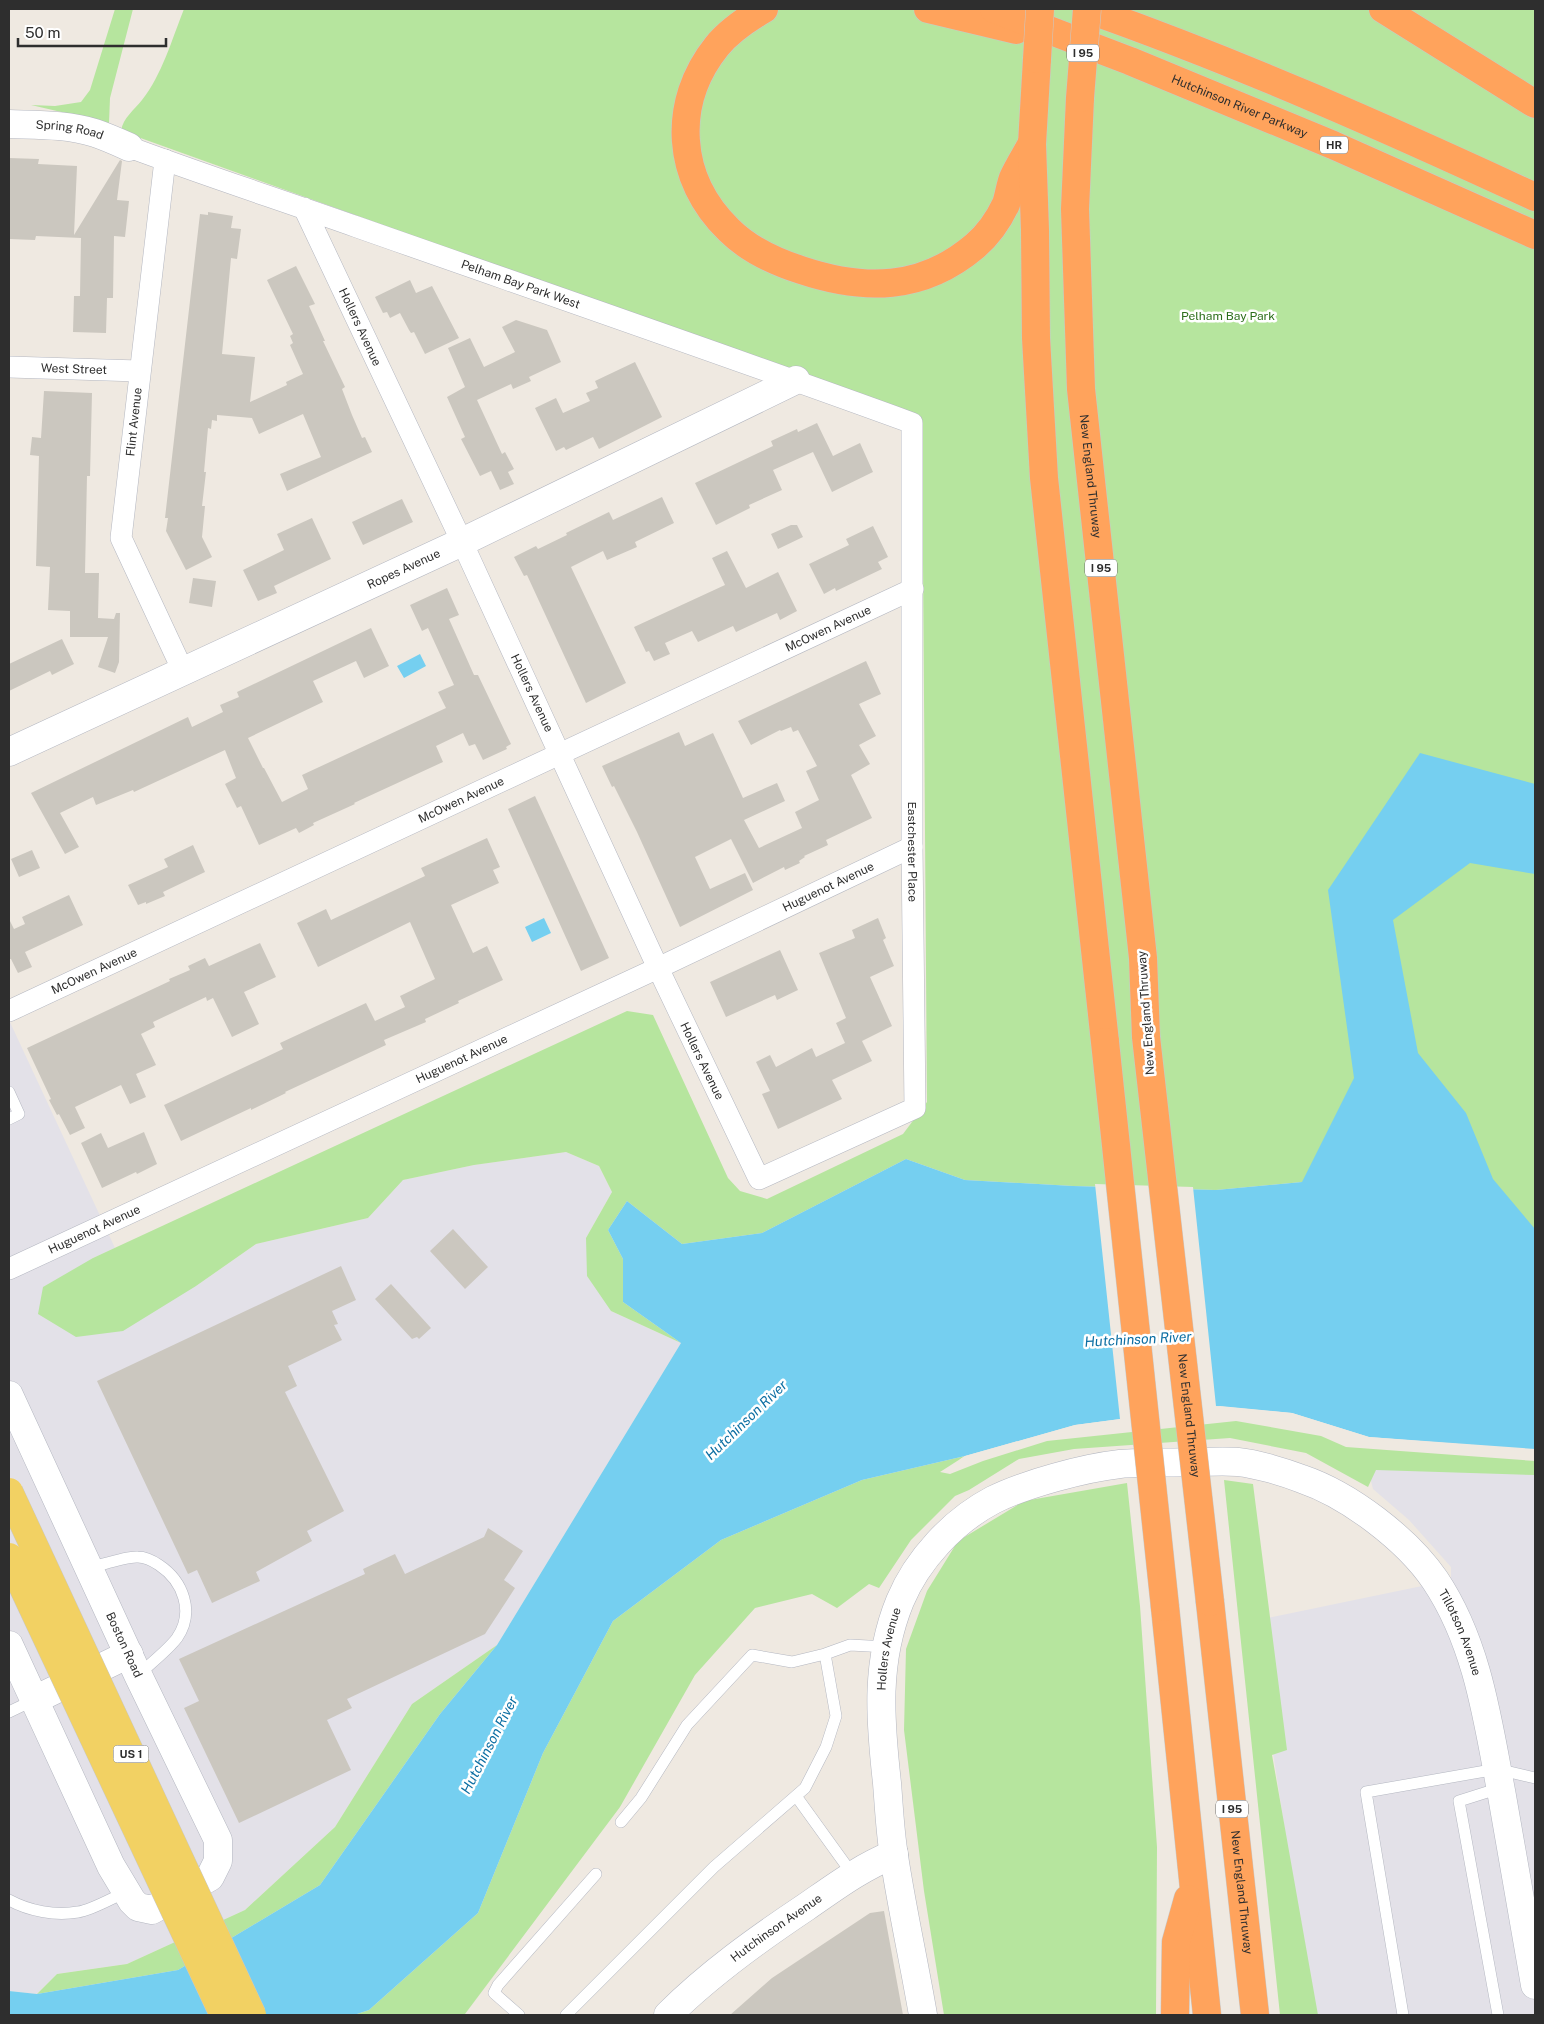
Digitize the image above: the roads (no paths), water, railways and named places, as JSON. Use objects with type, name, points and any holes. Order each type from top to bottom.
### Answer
[{"type":"highway","points":[[764,9],[735,28],[718,45],[707,60],[692,92],[686,116],[685,130],[686,144],[693,173],[712,210],[730,231],[768,256],[815,274],[865,284],[892,284],[932,274],[956,261],[976,246],[989,231],[1005,205],[1013,179],[1032,144]]},
{"type":"highway","points":[[928,9],[1011,29],[1076,39]]},
{"type":"highway","name":"Hutchinson River Parkway","points":[[994,9],[1076,39],[1333,144],[1535,235]]},
{"type":"highway","points":[[1040,9],[1032,144],[1036,338],[1044,478],[1207,2015]]},
{"type":"highway","points":[[1087,9],[1240,68],[1412,141],[1535,197]]},
{"type":"highway","name":"New England Thruway","points":[[1087,9],[1080,98],[1075,210],[1081,389],[1143,958],[1146,1037],[1255,2015]]},
{"type":"highway","points":[[1383,9],[1535,104]]},
{"type":"highway","points":[[1175,2015],[1176,1942],[1192,1881]]},
{"type":"main road","name":"US 1","points":[[9,1492],[252,2015]]},
{"type":"main road","name":"US 1","points":[[9,1557],[224,2015]]},
{"type":"street","name":"Spring Road","points":[[9,124],[53,125],[77,129],[94,133],[128,147]]},
{"type":"street","name":"Pelham Bay Park West","points":[[128,147],[796,380],[912,423]]},
{"type":"street","name":"Flint Avenue","points":[[165,160],[121,538],[183,671]]},
{"type":"street","name":"Hollers Avenue","points":[[304,208],[462,542],[658,968],[759,1179]]},
{"type":"street","name":"West Street","points":[[9,368],[139,371]]},
{"type":"street","name":"Ropes Avenue","points":[[9,752],[462,542],[796,380]]},
{"type":"street","name":"Eastchester Place","points":[[759,1179],[915,1108],[912,847],[912,423]]},
{"type":"street","name":"McOwen Avenue","points":[[9,1011],[913,589]]},
{"type":"street","name":"Huguenot Avenue","points":[[9,1268],[658,968],[912,847]]},
{"type":"street","name":"Boston Road","points":[[9,1395],[16,1430],[89,1568],[218,1840],[219,1851],[216,1868],[210,1877],[152,1910],[138,1907],[132,1901],[111,1866],[9,1645]]},
{"type":"street","name":"Tillotson Avenue","points":[[1169,1463],[1241,1462],[1304,1479],[1346,1500],[1397,1537],[1433,1578],[1458,1619],[1473,1658],[1499,1778],[1535,1985]]},
{"type":"street","name":"Hollers Avenue","points":[[923,2015],[894,1854],[881,1732],[880,1692],[887,1647],[900,1600],[912,1579],[950,1530],[994,1500],[1041,1482],[1121,1464],[1169,1463]]},
{"type":"street","points":[[34,1700],[133,1664]]},
{"type":"street","name":"Hutchinson Avenue","points":[[668,2015],[707,1980],[762,1938],[852,1875],[868,1865],[894,1854]]},
{"type":"lane","points":[[9,1092],[19,1114],[9,1119]]},
{"type":"lane","points":[[89,1568],[138,1557],[152,1561],[171,1573],[181,1587],[186,1604],[185,1618],[177,1638],[133,1664]]},
{"type":"lane","points":[[621,1822],[641,1798],[687,1725],[752,1655],[792,1662],[825,1654],[850,1645],[887,1647]]},
{"type":"lane","points":[[566,2015],[714,1867],[805,1788],[826,1747],[836,1716],[825,1654]]},
{"type":"lane","points":[[9,1712],[34,1700]]},
{"type":"lane","points":[[1498,2015],[1459,1801],[1499,1778]]},
{"type":"lane","points":[[1402,2015],[1366,1792],[1499,1778],[1535,1778]]},
{"type":"lane","points":[[796,1796],[852,1875]]},
{"type":"lane","points":[[519,2015],[494,1992],[498,1985],[596,1874]]},
{"type":"lane","points":[[9,1900],[20,1906],[51,1913],[79,1912],[126,1892]]},
{"type":"water","points":[[420,654],[426,666],[404,678],[397,666]]},
{"type":"water","name":"Hutchinson River","points":[[1420,753],[1535,784],[1535,874],[1470,863],[1393,920],[1418,1053],[1466,1113],[1493,1179],[1535,1229],[1535,1449],[1369,1437],[1292,1413],[1220,1406],[1075,1425],[965,1456],[862,1480],[721,1540],[613,1621],[543,1753],[478,1913],[369,2010],[354,2015],[9,2015],[9,1991],[37,1994],[178,1970],[320,1885],[440,1714],[497,1645],[681,1343],[623,1302],[623,1259],[608,1230],[627,1201],[682,1244],[762,1233],[906,1159],[965,1180],[1073,1186],[1216,1190],[1302,1182],[1354,1078],[1328,890]]},
{"type":"water","points":[[544,918],[551,933],[532,942],[525,927]]},
{"type":"park label","name":"Pelham Bay Park","points":[[1228,316]]}]
